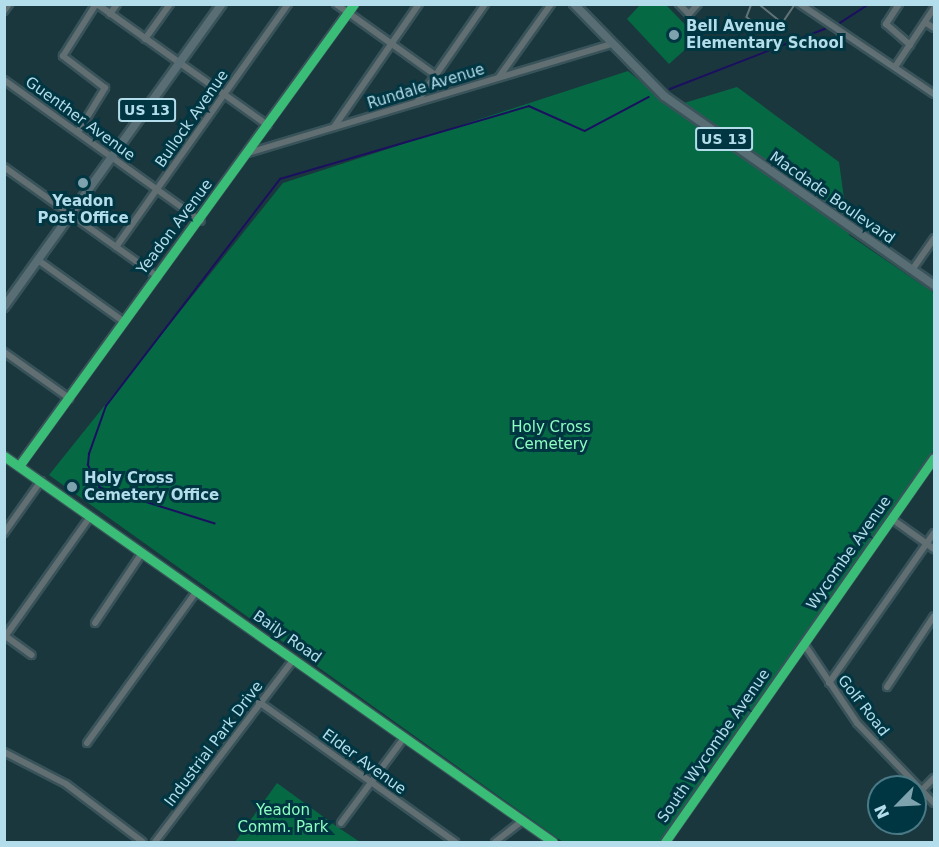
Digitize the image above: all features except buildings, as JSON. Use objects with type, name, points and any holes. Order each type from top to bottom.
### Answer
[{"type":"main road","name":"US 13","points":[[4,307],[222,4]]},
{"type":"main road","name":"Macdade Boulevard","points":[[574,4],[611,44],[683,110],[912,270]]},
{"type":"main road","name":"US 13","points":[[912,270],[934,285]]},
{"type":"street","points":[[4,11],[9,4]]},
{"type":"street","points":[[78,132],[105,88],[63,56],[97,4],[267,125]]},
{"type":"street","points":[[110,14],[117,4]]},
{"type":"street","points":[[145,39],[170,4]]},
{"type":"street","name":"Bullock Avenue","points":[[116,247],[288,4]]},
{"type":"street","points":[[336,4],[435,75]]},
{"type":"street","name":"Yeadon Avenue","points":[[19,466],[123,321],[201,221],[354,4]]},
{"type":"street","points":[[333,128],[419,4]]},
{"type":"street","points":[[417,102],[485,4]]},
{"type":"street","points":[[500,77],[551,4]]},
{"type":"street","points":[[679,4],[689,14],[699,4]]},
{"type":"street","points":[[800,4],[934,94]]},
{"type":"street","points":[[899,4],[886,24],[910,45]]},
{"type":"street","points":[[895,67],[934,8]]},
{"type":"street","points":[[926,23],[934,28]]},
{"type":"street","name":"Rundale Avenue","points":[[248,153],[611,44]]},
{"type":"street","name":"Guenther Avenue","points":[[4,80],[201,221]]},
{"type":"street","points":[[346,109],[348,117],[357,120]]},
{"type":"street","points":[[262,133],[262,143],[270,146]]},
{"type":"street","points":[[4,167],[157,276]]},
{"type":"street","points":[[912,270],[934,237]]},
{"type":"street","points":[[38,260],[123,321]]},
{"type":"street","points":[[4,352],[69,398]]},
{"type":"street","name":"Baily Road","points":[[4,456],[553,843]]},
{"type":"street","name":"Wycombe Avenue","points":[[788,667],[934,458]]},
{"type":"street","points":[[4,533],[41,481]]},
{"type":"street","points":[[32,655],[5,637],[90,517]]},
{"type":"street","points":[[892,519],[934,549]]},
{"type":"street","points":[[829,683],[934,533]]},
{"type":"street","points":[[95,622],[142,553]]},
{"type":"street","points":[[87,743],[196,592]]},
{"type":"street","points":[[887,687],[934,616]]},
{"type":"street","name":"Golf Road","points":[[804,644],[862,729],[907,775]]},
{"type":"street","name":"Industrial Park Drive","points":[[155,843],[259,702],[293,660]]},
{"type":"street","name":"South Wycombe Avenue","points":[[665,843],[788,667]]},
{"type":"street","name":"Elder Avenue","points":[[259,702],[455,843]]},
{"type":"street","points":[[341,823],[370,780],[404,738]]},
{"type":"street","points":[[4,752],[66,784],[143,843]]},
{"type":"street","points":[[495,843],[522,821]]},
{"type":"green space","points":[[640,5],[666,5],[698,38],[669,64],[627,19]]},
{"type":"green space","name":"Holy Cross Cemetery","points":[[628,71],[671,107],[737,87],[839,162],[849,235],[934,293],[934,450],[660,842],[563,842],[49,475],[283,183]]},
{"type":"green space","name":"Yeadon Comm. Park","points":[[277,783],[336,826],[360,842],[235,842]]},
{"type":"waterway","points":[[840,23],[869,4]]},
{"type":"waterway","points":[[670,89],[825,29]]},
{"type":"waterway","points":[[215,524],[100,488],[88,465],[89,454],[106,406],[280,179],[529,106],[585,131],[649,97]]},
{"type":"tram line","points":[[752,4],[747,17],[761,29],[781,25],[795,4]]},
{"type":"tram line","points":[[759,4],[780,21]]},
{"type":"tram line","points":[[799,4],[934,96]]},
{"type":"cycle path","points":[[19,466],[354,4]]},
{"type":"cycle path","points":[[4,456],[553,842]]},
{"type":"cycle path","points":[[665,842],[934,458]]},
{"type":"place","name":"Bell Avenue Elementary School","points":[[674,35]]},
{"type":"place","name":"Yeadon Post Office","points":[[83,183]]},
{"type":"place","name":"Holy Cross Cemetery Office","points":[[72,487]]}]
